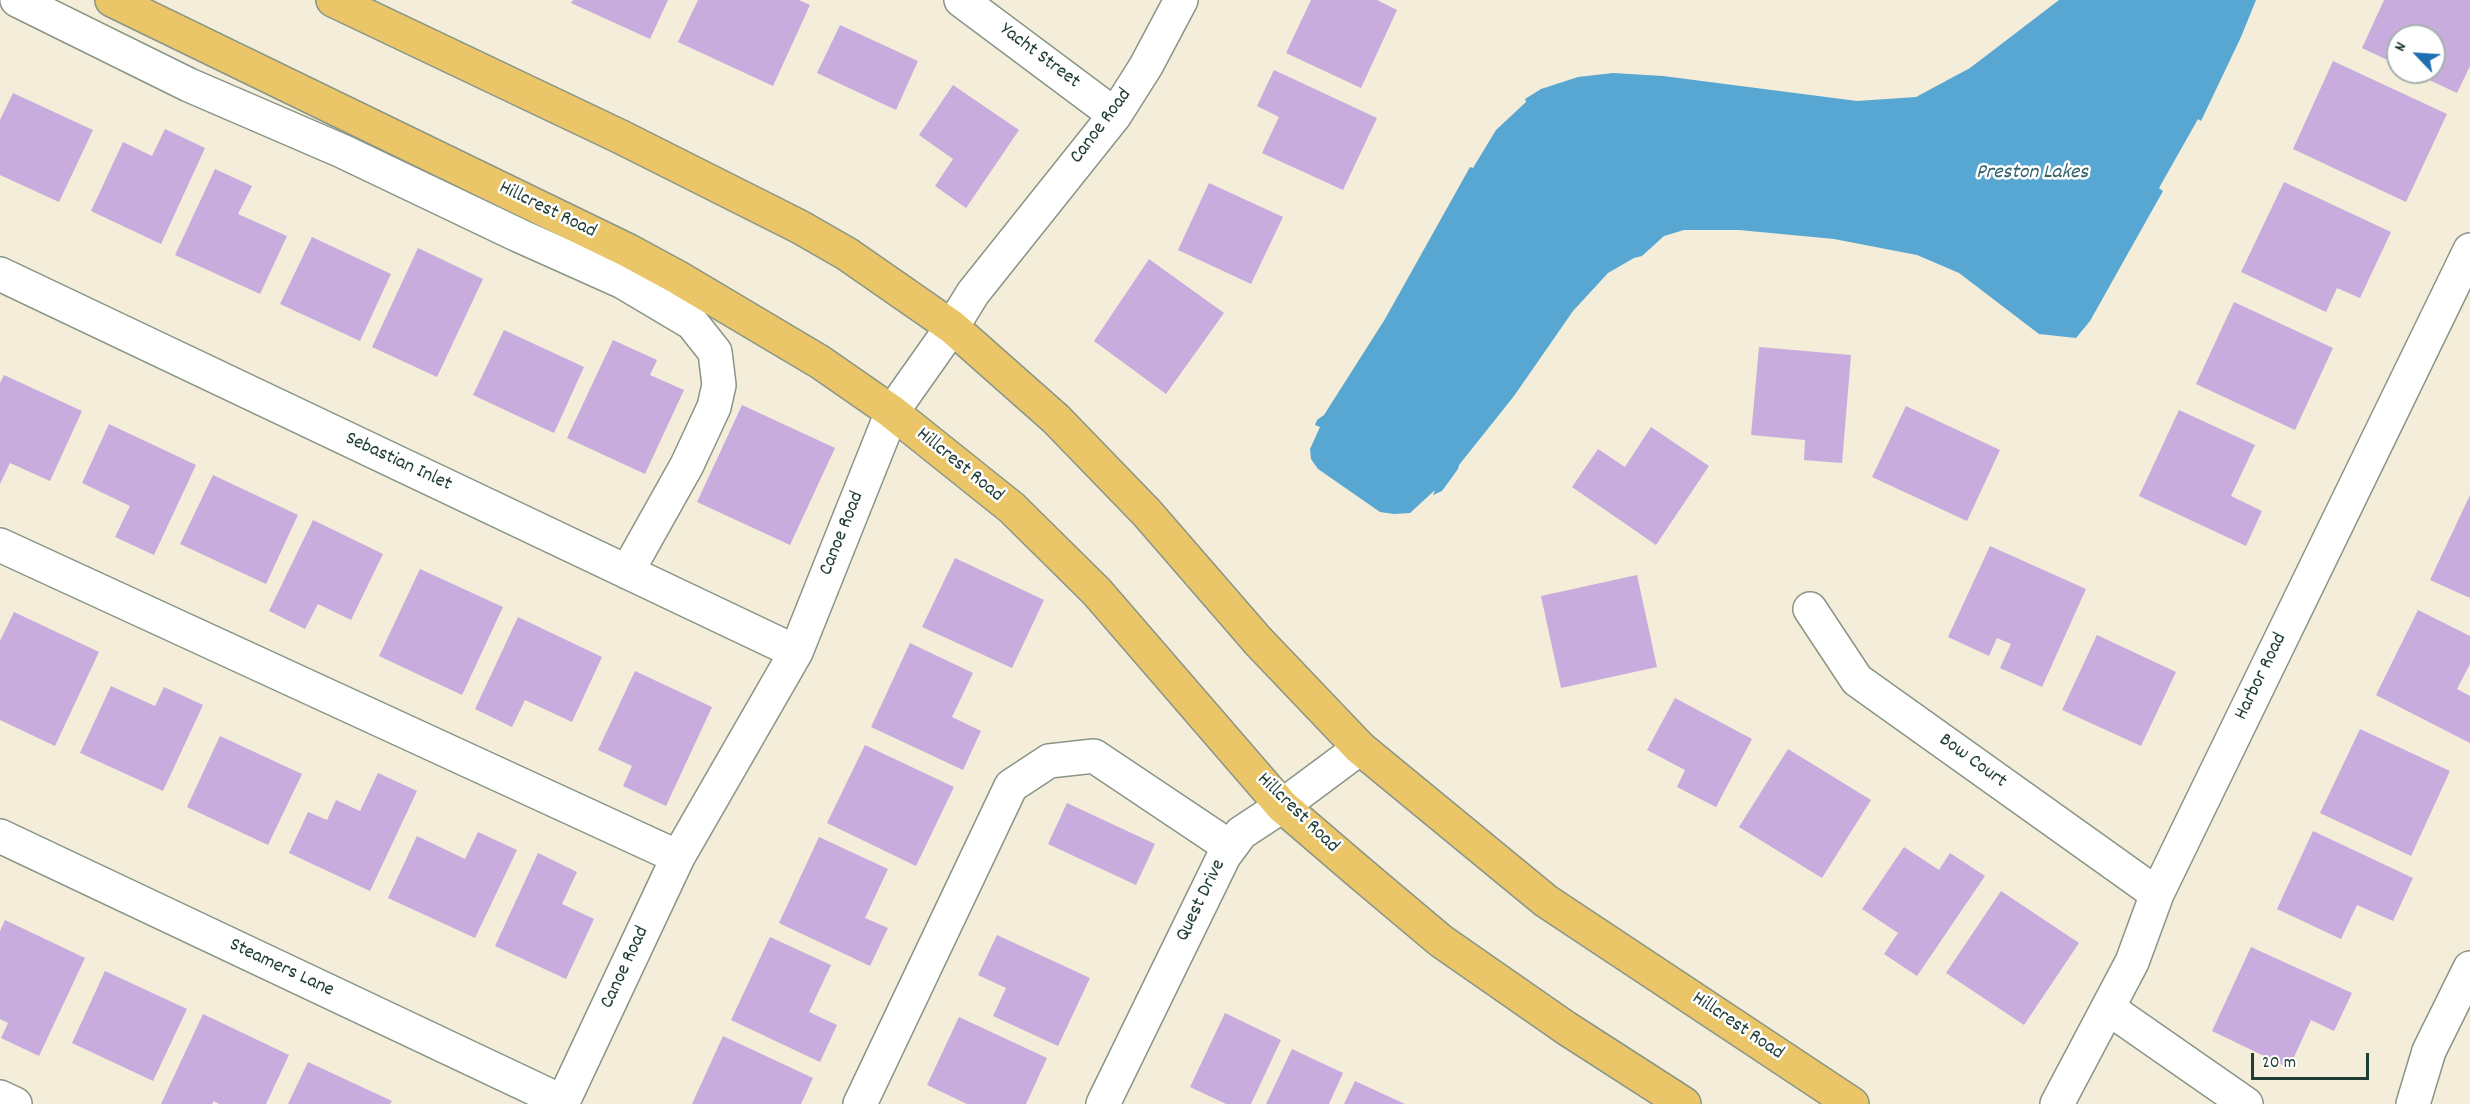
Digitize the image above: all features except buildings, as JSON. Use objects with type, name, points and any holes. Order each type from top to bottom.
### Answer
[{"type":"main road","name":"Hillcrest Road","points":[[112,0],[629,251],[810,356],[892,412],[1012,508],[1097,592],[1282,806],[1442,941],[1566,1028],[1684,1104]]},
{"type":"main road","name":"Hillcrest Road","points":[[333,0],[621,137],[800,227],[847,254],[952,327],[1064,428],[1147,513],[1258,641],[1360,748],[1546,901],[1852,1104]]},
{"type":"street","points":[[17,0],[189,85],[342,151],[518,236],[623,282],[692,323],[715,352],[719,385],[714,407],[687,465],[627,572]]},
{"type":"street","name":"Yacht Street","points":[[961,0],[1115,115]]},
{"type":"street","name":"Canoe Road","points":[[562,1103],[678,857],[796,652],[892,412],[973,293],[1115,115],[1146,66],[1180,0]]},
{"type":"street","name":"Harbor Road","points":[[2056,1104],[2132,962],[2157,894],[2470,250]]},
{"type":"street","name":"Sebastian Inlet","points":[[0,274],[796,652]]},
{"type":"street","points":[[0,545],[678,857]]},
{"type":"street","name":"Bow Court","points":[[1810,609],[1857,680],[2157,894]]},
{"type":"street","name":"Quest Drive","points":[[1103,1104],[1230,847],[1241,833],[1282,806],[1360,748]]},
{"type":"street","points":[[860,1104],[1011,786],[1049,761],[1094,756],[1230,847]]},
{"type":"street","name":"Steamers Lane","points":[[0,836],[562,1103]]},
{"type":"street","points":[[2413,1104],[2429,1051],[2470,968]]},
{"type":"street","points":[[2108,1008],[2246,1104]]},
{"type":"street","points":[[0,1097],[15,1104]]},
{"type":"water","name":"Preston Lakes","points":[[2059,0],[2256,0],[2201,121],[2198,119],[2159,188],[2163,191],[2090,321],[2076,338],[2039,334],[1959,273],[1917,255],[1834,239],[1739,230],[1684,230],[1664,236],[1642,256],[1608,273],[1573,311],[1514,396],[1459,465],[1442,491],[1433,495],[1435,490],[1410,513],[1380,512],[1318,469],[1311,459],[1310,449],[1320,427],[1315,425],[1317,420],[1324,415],[1385,319],[1470,167],[1473,168],[1496,130],[1526,102],[1525,99],[1541,89],[1578,77],[1613,73],[1663,76],[1857,101],[1916,97],[1970,68]]}]
